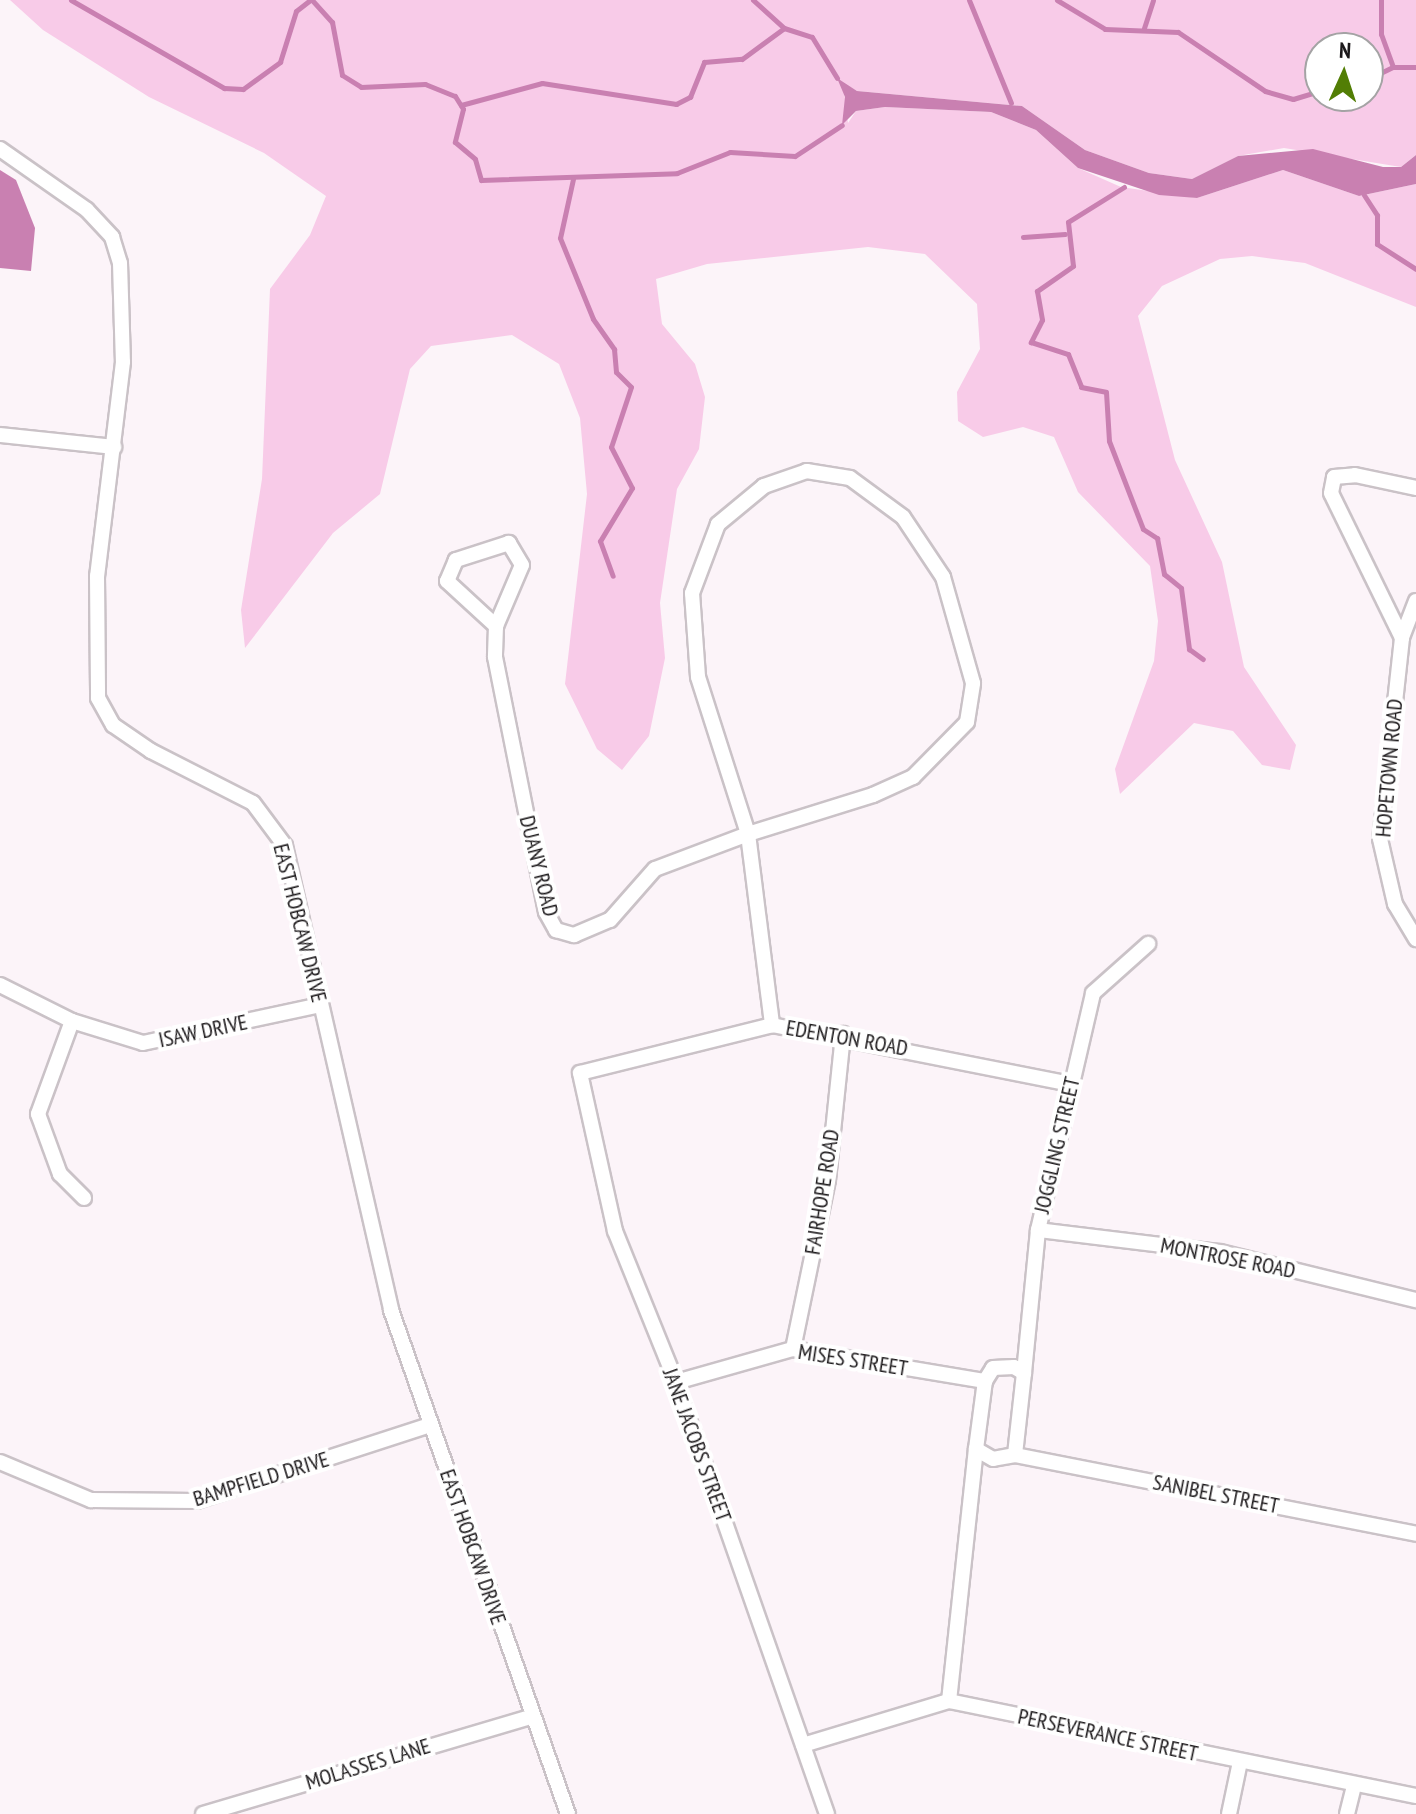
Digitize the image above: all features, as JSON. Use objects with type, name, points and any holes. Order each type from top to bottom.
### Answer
[{"type":"street","name":"EAST HOBCAW DRIVE","points":[[0,149],[62,188],[112,237],[126,304],[114,447],[97,576],[98,698],[113,725],[253,803],[276,829],[321,1005],[391,1310],[568,1814]]},
{"type":"street","points":[[0,435],[114,447]]},
{"type":"street","points":[[748,834],[913,777],[967,722],[973,683],[943,577],[903,517],[850,478],[807,471],[764,486],[718,524],[692,593],[698,677],[748,834],[772,1025]]},
{"type":"street","points":[[1402,638],[1331,493],[1334,477],[1355,475],[1416,488]]},
{"type":"street","name":"DUANY ROAD","points":[[496,626],[455,594],[448,570],[509,543],[522,565],[496,626],[495,657],[546,912],[556,930],[574,935],[610,920],[633,886],[655,869],[748,834]]},
{"type":"street","name":"HOPETOWN ROAD","points":[[1416,601],[1402,638],[1380,839],[1395,904],[1416,939]]},
{"type":"street","name":"JOGGLING STREET","points":[[1015,1455],[1038,1230],[1093,993],[1148,944]]},
{"type":"street","name":"ISAW DRIVE","points":[[0,985],[72,1021],[121,1040],[168,1042],[321,1005]]},
{"type":"street","points":[[72,1021],[38,1114],[54,1162],[84,1198]]},
{"type":"street","name":"EDENTON ROAD","points":[[580,1073],[772,1025],[843,1034],[1071,1084]]},
{"type":"street","name":"FAIRHOPE ROAD","points":[[793,1349],[828,1180],[843,1034]]},
{"type":"street","name":"JANE JACOBS STREET","points":[[580,1073],[615,1231],[676,1382],[827,1814]]},
{"type":"street","name":"MONTROSE ROAD","points":[[1038,1230],[1220,1252],[1416,1300]]},
{"type":"street","name":"MISES STREET","points":[[676,1382],[793,1349],[985,1381]]},
{"type":"street","points":[[949,1701],[985,1381],[1002,1365],[1024,1373]]},
{"type":"street","name":"BAMPFIELD DRIVE","points":[[0,1462],[91,1500],[196,1501],[430,1425]]},
{"type":"street","name":"SANIBEL STREET","points":[[976,1449],[993,1459],[1015,1455],[1416,1534]]},
{"type":"street","name":"PERSEVERANCE STREET","points":[[803,1745],[949,1701],[1354,1786],[1416,1796]]},
{"type":"street","name":"MOLASSES LANE","points":[[203,1814],[533,1716]]},
{"type":"street","points":[[1229,1814],[1240,1762]]},
{"type":"street","points":[[1347,1814],[1354,1786]]},
{"type":"shaded area","points":[[10,0],[1416,0],[1416,155],[1401,167],[1284,148],[1238,156],[1192,179],[1149,173],[1085,150],[1022,106],[857,91],[843,83],[848,123],[856,111],[885,107],[991,112],[1036,130],[1078,168],[1121,187],[1197,198],[1283,170],[1359,196],[1416,184],[1416,307],[1305,263],[1252,256],[1220,259],[1162,286],[1138,316],[1175,460],[1222,562],[1244,667],[1296,745],[1290,770],[1262,765],[1233,731],[1194,723],[1120,794],[1115,769],[1154,661],[1158,621],[1150,566],[1078,492],[1054,437],[1023,427],[983,437],[958,421],[957,392],[980,349],[977,304],[925,254],[868,247],[707,264],[656,279],[662,324],[695,364],[705,397],[699,449],[677,489],[660,603],[665,658],[649,736],[622,770],[597,749],[565,684],[587,494],[580,418],[559,364],[512,335],[431,346],[410,369],[380,494],[333,533],[245,648],[241,610],[262,479],[270,289],[310,235],[326,196],[264,153],[149,97],[43,30]]},
{"type":"shaded area","points":[[837,78],[857,91],[1022,106],[1085,150],[1149,173],[1192,179],[1238,156],[1313,149],[1383,167],[1401,167],[1416,155],[1416,184],[1359,196],[1283,170],[1197,198],[1159,195],[1078,168],[1036,130],[991,112],[885,107],[856,111],[842,125],[845,97]]},
{"type":"shaded area","points":[[0,170],[16,180],[35,228],[31,271],[0,268]]},
{"type":"waterway","points":[[71,0],[224,88],[243,89],[280,62],[296,11],[310,0]]},
{"type":"waterway","points":[[312,0],[332,22],[342,75],[361,87],[425,84],[455,96],[463,109],[455,142],[475,159],[481,180],[677,173],[730,152],[795,156],[842,125]]},
{"type":"waterway","points":[[753,0],[784,28]]},
{"type":"waterway","points":[[969,0],[1011,103]]},
{"type":"waterway","points":[[1057,0],[1105,29],[1178,32],[1265,91],[1293,99],[1304,96]]},
{"type":"waterway","points":[[1144,28],[1153,0]]},
{"type":"waterway","points":[[1381,0],[1381,34],[1393,67]]},
{"type":"waterway","points":[[461,105],[542,83],[676,104],[690,97],[704,62],[742,59],[784,28],[812,37],[837,78]]},
{"type":"waterway","points":[[1384,71],[1393,67],[1416,67]]},
{"type":"waterway","points":[[573,179],[560,238],[593,319],[614,349],[616,372],[631,387],[611,447],[632,488],[600,541],[613,576]]},
{"type":"waterway","points":[[1124,187],[1068,222],[1073,266],[1037,291],[1042,320],[1031,342],[1068,354],[1081,387],[1106,392],[1109,441],[1143,529],[1157,538],[1164,574],[1181,588],[1189,649],[1203,659]]},
{"type":"waterway","points":[[1364,195],[1377,215],[1377,244],[1416,269]]},
{"type":"waterway","points":[[1023,237],[1065,234]]}]
